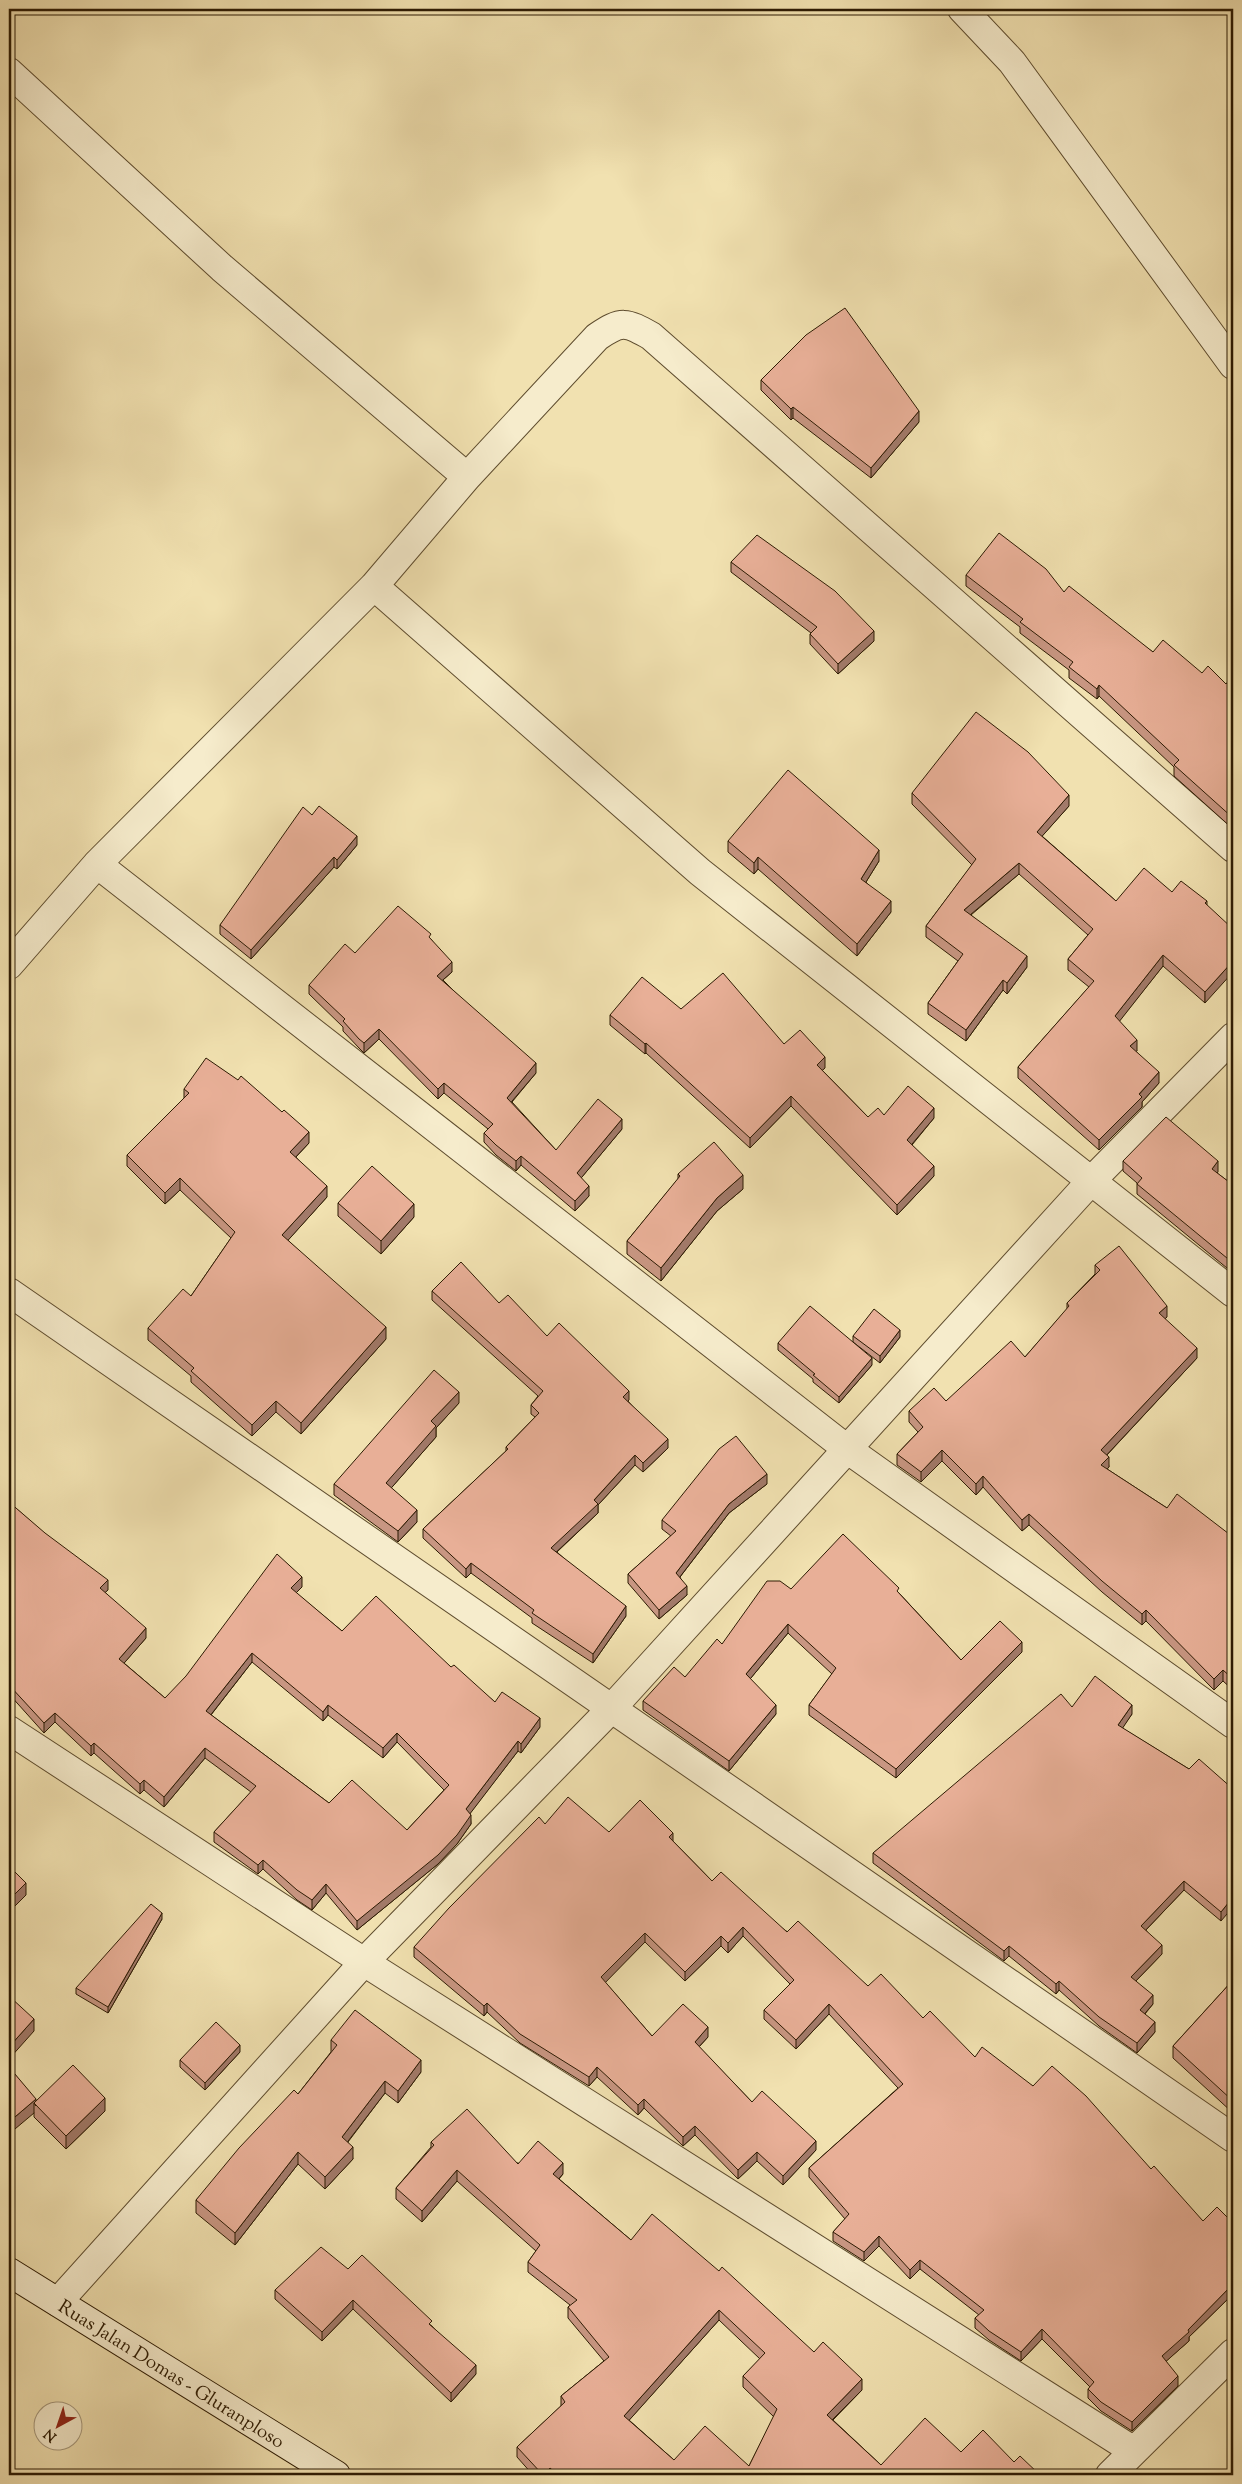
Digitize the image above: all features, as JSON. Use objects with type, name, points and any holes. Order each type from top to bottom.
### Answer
[{"type":"street","points":[[962,9],[1012,62],[1233,364]]},
{"type":"street","points":[[9,72],[222,268],[467,477]]},
{"type":"street","points":[[9,965],[97,864],[374,586],[467,477],[597,337],[612,326],[629,324],[651,336],[1233,848]]},
{"type":"street","points":[[374,586],[700,872],[1233,1293]]},
{"type":"street","points":[[97,864],[847,1450],[1233,1724]]},
{"type":"street","points":[[58,2302],[364,1962],[611,1709],[1091,1181],[1233,1036]]},
{"type":"street","points":[[9,1292],[1233,2138]]},
{"type":"street","points":[[9,1730],[364,1962],[1134,2452]]},
{"type":"street","name":"Ruas Jalan Domas - Gluranploso","points":[[9,2272],[336,2475]]},
{"type":"street","points":[[1110,2475],[1233,2353]]},
{"type":"building","points":[[845,308],[919,411],[871,468],[793,407],[791,409],[761,380],[806,335]]},
{"type":"building","points":[[999,533],[1046,569],[1064,592],[1069,586],[1153,652],[1163,640],[1202,673],[1208,666],[1226,684],[1233,676],[1233,818],[1174,765],[1179,760],[1099,685],[1097,689],[1069,667],[1073,662],[1020,622],[1023,619],[966,575]]},
{"type":"building","points":[[757,535],[835,591],[874,631],[838,664],[810,634],[817,627],[731,562]]},
{"type":"building","points":[[976,712],[1028,752],[1069,795],[1037,832],[1116,901],[1144,868],[1172,892],[1181,881],[1207,901],[1205,903],[1233,929],[1233,961],[1205,992],[1163,955],[1115,1016],[1137,1040],[1130,1046],[1159,1072],[1139,1094],[1142,1097],[1099,1140],[1018,1067],[1094,981],[1068,959],[1093,929],[1019,863],[964,910],[1027,956],[1007,983],[1003,980],[966,1030],[928,1003],[963,954],[926,926],[976,859],[912,793]]},
{"type":"building","points":[[788,770],[879,850],[861,879],[891,901],[857,944],[758,857],[754,863],[728,841]]},
{"type":"building","points":[[319,806],[357,836],[337,860],[334,857],[251,950],[220,925],[303,807],[312,815]]},
{"type":"building","points":[[398,906],[431,934],[429,937],[452,962],[437,976],[536,1063],[507,1098],[556,1150],[598,1099],[622,1119],[577,1173],[589,1186],[575,1201],[521,1156],[516,1161],[496,1145],[484,1133],[493,1124],[444,1083],[438,1089],[379,1029],[364,1043],[359,1039],[343,1021],[345,1019],[309,985],[345,944],[355,953]]},
{"type":"building","points":[[723,973],[784,1044],[800,1030],[825,1057],[817,1065],[868,1117],[878,1108],[884,1115],[908,1086],[934,1108],[907,1140],[934,1166],[897,1205],[791,1096],[750,1138],[646,1043],[610,1015],[642,977],[681,1009]]},
{"type":"building","points":[[206,1058],[238,1080],[241,1076],[282,1112],[284,1110],[309,1132],[290,1152],[327,1186],[282,1235],[386,1327],[301,1423],[276,1401],[252,1425],[191,1371],[194,1368],[148,1328],[183,1289],[191,1296],[235,1232],[180,1178],[165,1193],[127,1155],[189,1093],[184,1089]]},
{"type":"building","points":[[1166,1117],[1218,1161],[1212,1169],[1233,1185],[1233,1263],[1137,1184],[1142,1178],[1123,1161]]},
{"type":"building","points":[[714,1142],[743,1175],[717,1198],[661,1268],[627,1241],[680,1176],[678,1174]]},
{"type":"building","points":[[372,1166],[414,1204],[381,1241],[338,1203]]},
{"type":"building","points":[[1119,1246],[1167,1306],[1159,1313],[1197,1348],[1101,1450],[1109,1457],[1101,1465],[1167,1508],[1177,1494],[1233,1537],[1233,1679],[1223,1670],[1214,1679],[1146,1610],[1142,1614],[1102,1581],[1029,1514],[1022,1520],[983,1476],[976,1484],[942,1450],[921,1472],[897,1454],[923,1427],[909,1411],[934,1388],[946,1401],[1011,1341],[1025,1357],[1069,1306],[1067,1303],[1100,1270],[1095,1265]]},
{"type":"building","points":[[461,1262],[499,1303],[508,1295],[547,1336],[559,1323],[629,1391],[623,1397],[668,1439],[643,1463],[635,1455],[594,1500],[598,1504],[551,1548],[626,1606],[593,1654],[532,1613],[534,1610],[471,1563],[466,1569],[423,1529],[508,1449],[506,1447],[539,1413],[531,1405],[543,1391],[432,1291]]},
{"type":"building","points":[[810,1306],[872,1358],[839,1397],[778,1343]]},
{"type":"building","points":[[874,1309],[900,1330],[880,1356],[853,1336]]},
{"type":"building","points":[[434,1370],[459,1392],[431,1421],[436,1426],[386,1483],[417,1510],[398,1531],[334,1484]]},
{"type":"building","points":[[736,1436],[767,1474],[729,1504],[676,1573],[687,1586],[659,1610],[628,1574],[676,1531],[662,1520],[719,1449]]},
{"type":"building","points":[[9,1502],[45,1533],[108,1580],[100,1588],[146,1628],[119,1659],[165,1698],[186,1676],[277,1554],[302,1577],[291,1588],[342,1631],[376,1596],[451,1667],[454,1665],[495,1702],[502,1692],[540,1718],[521,1744],[518,1741],[466,1809],[471,1815],[457,1835],[438,1855],[357,1921],[326,1884],[312,1900],[297,1890],[263,1860],[258,1865],[214,1832],[256,1786],[205,1748],[164,1797],[144,1780],[140,1784],[94,1743],[91,1746],[55,1713],[44,1723],[9,1685]],"holes":[[[252,1653],[323,1712],[328,1705],[383,1748],[397,1733],[449,1785],[407,1830],[352,1780],[329,1803],[206,1711]]]},
{"type":"building","points":[[843,1534],[899,1588],[897,1591],[961,1660],[1000,1621],[1022,1642],[896,1769],[809,1705],[836,1668],[788,1624],[746,1674],[776,1705],[729,1761],[643,1701],[674,1667],[685,1677],[717,1639],[722,1644],[767,1581],[780,1581],[791,1589]]},
{"type":"building","points":[[1095,1676],[1132,1705],[1118,1725],[1189,1769],[1199,1759],[1233,1789],[1233,1897],[1221,1912],[1184,1881],[1141,1926],[1162,1945],[1131,1977],[1153,1995],[1140,2010],[1155,2022],[1137,2043],[1099,2017],[1059,1981],[1056,1984],[1009,1946],[1004,1951],[873,1853],[1061,1694],[1072,1707]]},
{"type":"building","points":[[568,1797],[609,1832],[640,1800],[673,1833],[669,1837],[712,1881],[721,1872],[787,1932],[798,1921],[868,1986],[881,1974],[923,2018],[930,2011],[975,2057],[982,2047],[1033,2086],[1052,2066],[1086,2096],[1151,2169],[1154,2166],[1203,2221],[1217,2207],[1233,2223],[1233,2284],[1188,2330],[1189,2332],[1162,2356],[1178,2376],[1132,2422],[1101,2402],[1088,2389],[1094,2382],[1042,2329],[1021,2352],[989,2331],[975,2318],[984,2310],[920,2260],[910,2270],[879,2236],[864,2252],[833,2232],[849,2214],[809,2168],[903,2084],[829,2004],[796,2040],[764,2010],[794,1980],[743,1927],[728,1943],[721,1936],[685,1972],[645,1933],[601,1977],[652,2036],[683,2004],[708,2027],[695,2042],[752,2102],[762,2091],[816,2141],[783,2176],[757,2152],[738,2170],[695,2126],[683,2137],[644,2099],[638,2105],[597,2067],[589,2077],[520,2034],[487,2003],[484,2006],[414,1947],[449,1908],[539,1817],[545,1824]]},
{"type":"building","points":[[9,1866],[26,1883],[9,1900]]},
{"type":"building","points":[[151,1904],[162,1913],[108,2007],[76,1988]]},
{"type":"building","points":[[1233,1980],[1233,2101],[1173,2046]]},
{"type":"building","points":[[9,1996],[34,2019],[9,2047]]},
{"type":"building","points":[[355,2010],[421,2060],[398,2091],[385,2081],[342,2137],[353,2147],[325,2177],[298,2152],[235,2233],[196,2200],[239,2148],[294,2090],[298,2094],[337,2045],[331,2040]]},
{"type":"building","points":[[216,2022],[240,2045],[205,2083],[180,2060]]},
{"type":"building","points":[[73,2065],[105,2098],[66,2136],[34,2103]]},
{"type":"building","points":[[9,2067],[36,2099],[9,2122]]},
{"type":"building","points":[[467,2109],[518,2164],[538,2141],[563,2163],[553,2174],[631,2240],[652,2214],[719,2271],[722,2267],[814,2352],[823,2342],[862,2379],[827,2415],[881,2465],[925,2418],[961,2452],[983,2430],[1014,2462],[1020,2456],[1040,2475],[558,2475],[550,2468],[543,2475],[517,2447],[565,2402],[561,2396],[609,2357],[568,2307],[577,2300],[528,2262],[540,2245],[457,2170],[422,2211],[396,2188],[434,2145],[431,2142]],"holes":[[[719,2310],[765,2353],[743,2376],[777,2409],[749,2466],[705,2426],[674,2460],[624,2416]]]},
{"type":"building","points":[[321,2247],[348,2269],[362,2255],[432,2321],[429,2324],[476,2365],[451,2393],[353,2300],[322,2332],[275,2290]]}]
